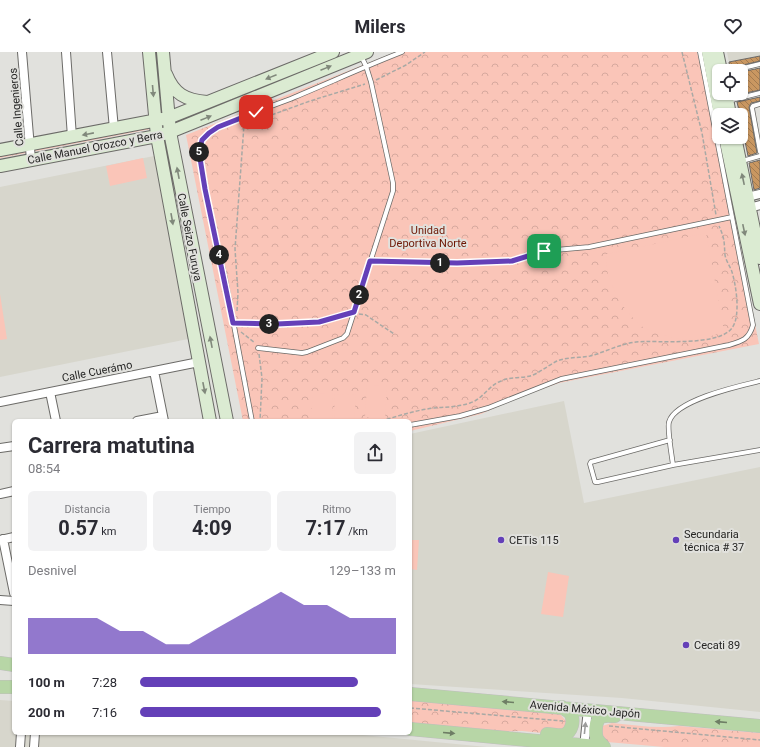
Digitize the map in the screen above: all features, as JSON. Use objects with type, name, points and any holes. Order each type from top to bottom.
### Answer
[{"type":"main road","points":[[0,658],[12,659]]},
{"type":"main road","points":[[0,663],[12,665]]},
{"type":"main road","points":[[0,687],[12,687]]},
{"type":"main road","points":[[0,693],[12,694]]},
{"type":"main road","name":"Avenida México Japón","points":[[412,694],[568,707],[760,726]]},
{"type":"main road","points":[[486,736],[506,731],[562,735],[568,733],[571,730],[572,722],[568,707]]},
{"type":"main road","points":[[603,747],[598,739],[596,731],[597,723],[601,717],[609,716],[651,720],[674,718]]},
{"type":"main road","points":[[412,729],[578,746],[603,747]]},
{"type":"street","name":"Calle Ingenieros","points":[[22,52],[31,160]]},
{"type":"street","points":[[66,52],[72,137]]},
{"type":"street","points":[[107,52],[114,129]]},
{"type":"street","name":"Calle Seizo Furuya","points":[[149,52],[157,136],[210,419]]},
{"type":"street","name":"Calle Seizo Furuya","points":[[163,52],[170,132],[227,419]]},
{"type":"street","name":"Calle Manuel Orozco y Berra","points":[[0,150],[168,118],[333,52]]},
{"type":"street","points":[[708,52],[723,103]]},
{"type":"street","points":[[717,52],[720,64]]},
{"type":"street","name":"Calle Manuel Orozco y Berra","points":[[0,166],[157,136],[170,132],[362,53]]},
{"type":"street","points":[[164,67],[170,84],[179,94],[192,100],[210,102]]},
{"type":"street","points":[[727,144],[760,258]]},
{"type":"street","points":[[736,144],[740,161],[744,206],[760,304]]},
{"type":"street","points":[[744,206],[760,194]]},
{"type":"street","name":"Calle Cuerámo","points":[[0,402],[199,362]]},
{"type":"street","points":[[154,371],[163,419]]},
{"type":"street","points":[[50,392],[56,419]]},
{"type":"street","points":[[0,448],[12,446]]},
{"type":"street","points":[[0,494],[12,491]]},
{"type":"street","points":[[12,538],[2,540],[12,584]]},
{"type":"street","points":[[0,600],[12,601]]},
{"type":"street","points":[[568,707],[578,746]]},
{"type":"street","points":[[578,746],[588,709]]},
{"type":"street","points":[[20,747],[21,735]]},
{"type":"street","points":[[34,747],[35,735]]},
{"type":"lane","points":[[252,419],[235,323],[205,189],[199,152],[202,140],[218,127],[295,97],[402,52]]},
{"type":"lane","points":[[412,425],[460,416],[488,408],[561,378],[742,342],[751,334],[753,325],[744,206],[700,52]]},
{"type":"lane","points":[[258,348],[302,353],[343,338],[347,334],[393,191],[393,183],[371,82],[362,53]]},
{"type":"lane","points":[[748,67],[760,64]]},
{"type":"lane","points":[[723,103],[760,93]]},
{"type":"lane","points":[[760,104],[753,106],[752,108],[760,152]]},
{"type":"lane","points":[[740,161],[760,156]]},
{"type":"lane","points":[[370,261],[457,263],[512,261],[544,251],[589,247],[717,221],[744,206]]},
{"type":"lane","points":[[673,466],[668,423],[674,412],[684,406],[726,390],[760,381]]},
{"type":"lane","points":[[670,440],[591,462],[590,464],[595,482],[760,450]]},
{"type":"path","points":[[260,419],[262,378],[258,348],[256,344],[244,335],[235,323],[238,293],[235,248],[244,125],[310,101],[371,82],[406,65],[425,52]]},
{"type":"path","points":[[389,419],[433,408],[470,403],[482,396],[494,384],[500,381],[508,378],[522,378],[532,375],[558,361],[590,356],[617,346],[636,342],[678,342],[708,339],[732,329],[737,313],[737,303],[732,273],[726,256],[725,241],[717,221],[702,133],[682,52]]},
{"type":"path","points":[[235,323],[277,324],[319,322],[354,312],[366,315],[394,334]]},
{"type":"shaded area","points":[[727,52],[760,52],[760,56],[729,62]]},
{"type":"shaded area","points":[[154,156],[193,338],[0,377],[0,187]]},
{"type":"shaded area","points":[[564,401],[584,503],[760,467],[760,712],[622,698],[412,684],[412,434]]},
{"type":"shaded area","points":[[0,700],[12,701],[12,735],[363,735],[487,747],[0,747]]},
{"type":"green space","name":"Unidad Deportiva Norte","points":[[396,52],[697,52],[712,112],[712,144],[719,144],[759,344],[559,383],[519,397],[481,414],[412,431],[412,419],[243,419],[186,135]]},
{"type":"green space","points":[[150,125],[151,129],[0,158],[0,155]]},
{"type":"green space","points":[[143,158],[147,178],[110,186],[106,166]]},
{"type":"green space","points":[[706,233],[724,331],[716,335],[699,339],[682,339],[673,338],[644,328],[635,321],[615,292],[608,272],[607,254]]},
{"type":"green space","points":[[0,294],[7,339],[0,340]]},
{"type":"green space","points":[[367,385],[387,386],[385,419],[365,417]]},
{"type":"green space","points":[[313,393],[333,394],[332,419],[311,419]]},
{"type":"green space","points":[[335,394],[356,395],[354,419],[334,419]]},
{"type":"green space","points":[[412,540],[419,540],[417,570],[412,569]]},
{"type":"green space","points":[[548,572],[569,576],[563,617],[541,614]]},
{"type":"green space","points":[[412,700],[560,714],[566,721],[562,732],[553,734],[522,731],[487,732],[412,725]]},
{"type":"green space","points":[[612,723],[654,727],[679,726],[760,733],[760,747],[664,747],[607,742],[602,735],[602,726]]},
{"type":"building","points":[[760,56],[760,61],[747,64],[729,64],[729,62]]},
{"type":"building","points":[[760,68],[760,90],[748,92],[748,71]]},
{"type":"building","points":[[760,97],[760,101],[751,103],[749,107],[757,153],[748,156],[746,144],[748,144],[748,108],[738,108],[737,102]]},
{"type":"building","points":[[760,160],[760,188],[754,190],[749,163]]},
{"type":"place","name":"CETis 115","points":[[501,540]]},
{"type":"place","name":"Secundaria técnica # 37","points":[[676,540]]},
{"type":"place","name":"Cecati 89","points":[[686,645]]},
{"type":"route","points":[[256,112],[218,127],[209,133],[202,140],[199,152],[205,189],[233,323],[277,324],[319,322],[354,312],[370,261],[457,263],[512,261],[544,251]]}]
